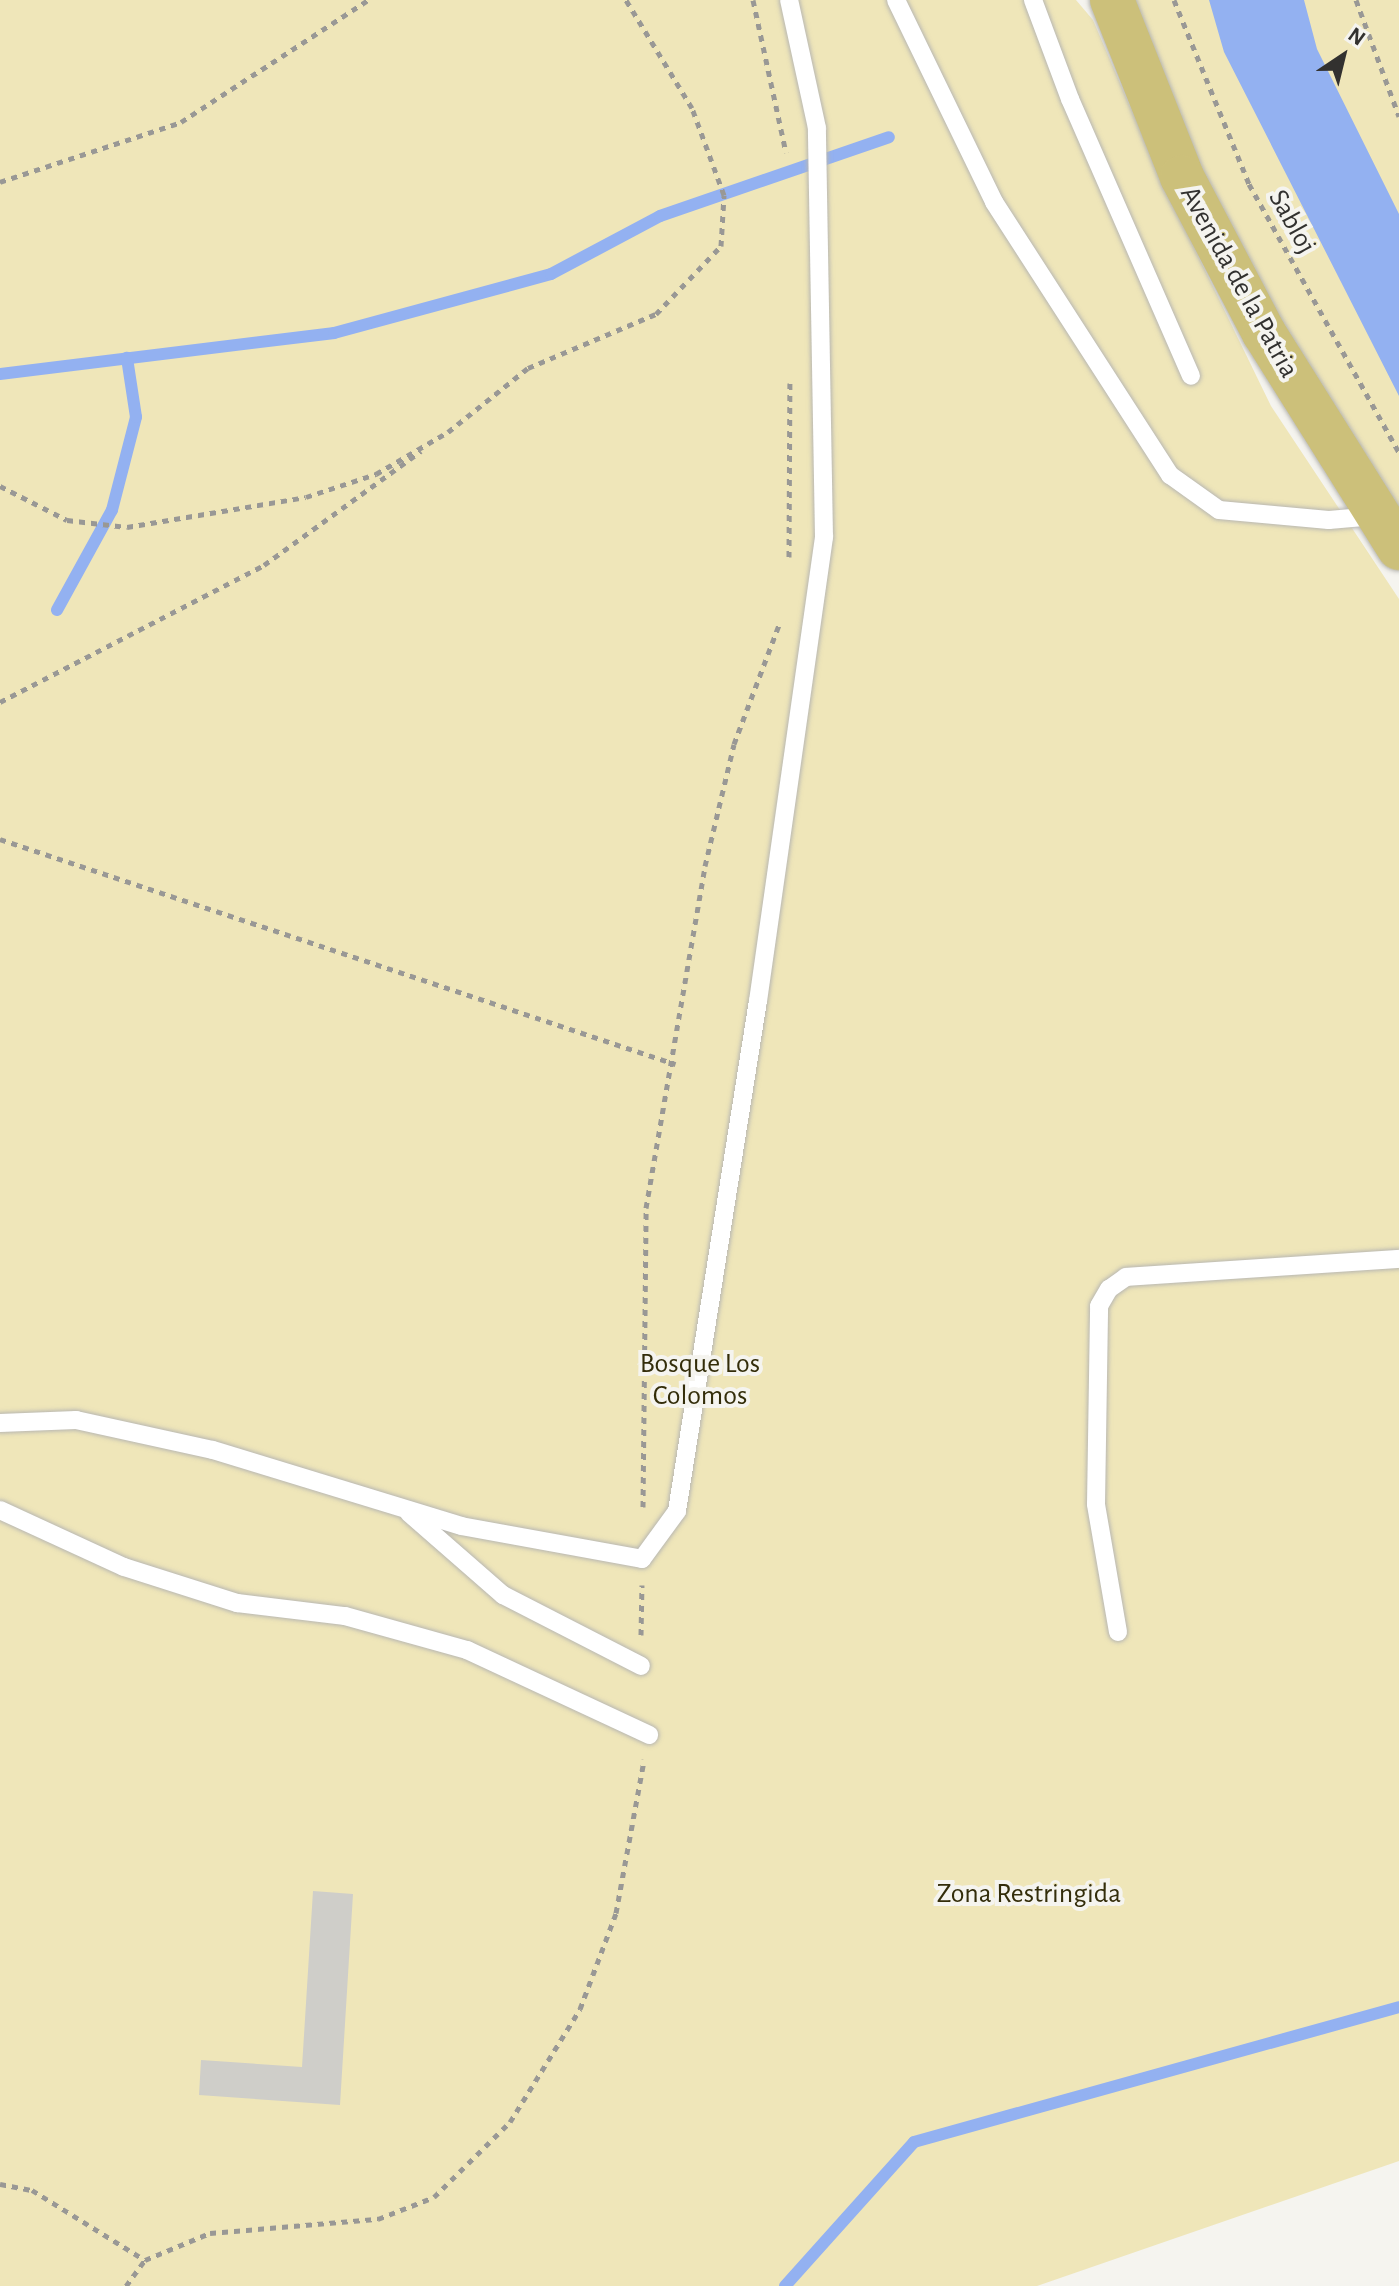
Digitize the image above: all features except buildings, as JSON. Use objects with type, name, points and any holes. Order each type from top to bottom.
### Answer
[{"type":"main road","name":"Avenida de la Patria","points":[[1112,0],[1182,177],[1264,333],[1391,531]]},
{"type":"lane","points":[[0,1423],[76,1420],[213,1450],[461,1526],[642,1559],[677,1511],[824,537],[817,128],[789,0]]},
{"type":"lane","points":[[896,0],[994,202],[1170,475],[1219,510],[1329,520],[1391,531]]},
{"type":"lane","points":[[1033,0],[1070,99],[1191,376]]},
{"type":"lane","points":[[1118,1632],[1096,1504],[1099,1306],[1109,1289],[1126,1277],[1399,1259]]},
{"type":"lane","points":[[404,1508],[503,1595],[641,1666]]},
{"type":"lane","points":[[0,1510],[124,1567],[237,1603],[345,1616],[467,1650],[649,1735]]},
{"type":"path","points":[[0,182],[181,122],[368,0]]},
{"type":"path","points":[[0,702],[264,565],[448,432],[528,368],[656,314],[721,246],[724,195],[692,108],[626,0]]},
{"type":"path","points":[[753,0],[787,157]]},
{"type":"path","name":"Sabloj","points":[[1174,0],[1249,184],[1399,452]]},
{"type":"path","points":[[1356,0],[1399,116]]},
{"type":"path","points":[[788,568],[790,380]]},
{"type":"path","points":[[0,486],[77,521],[127,527],[306,497],[376,474],[448,432]]},
{"type":"path","points":[[641,1666],[646,1208],[675,1064],[708,851],[734,744],[783,607]]},
{"type":"path","points":[[0,839],[675,1064]]},
{"type":"path","points":[[126,2286],[145,2260],[210,2233],[378,2219],[434,2197],[510,2122],[580,2009],[616,1913],[649,1735]]},
{"type":"path","points":[[0,2184],[32,2190],[145,2260]]},
{"type":"green space","name":"Bosque Los Colomos","points":[[0,0],[1076,0],[1093,20],[1164,186],[1271,406],[1399,599],[1399,2161],[1037,2286],[0,2286]]},
{"type":"green space","points":[[1132,0],[1399,0],[1399,514],[1371,482],[1205,183]]},
{"type":"water","points":[[1209,0],[1304,0],[1317,49],[1399,214],[1399,396],[1224,52]]},
{"type":"waterway","points":[[0,374],[334,333],[551,274],[660,216],[889,137]]},
{"type":"waterway","points":[[57,610],[112,510],[136,417],[127,358]]},
{"type":"waterway","points":[[785,2286],[914,2142],[1399,2007]]},
{"type":"park label","name":"Zona Restringida","points":[[1029,1894]]}]
